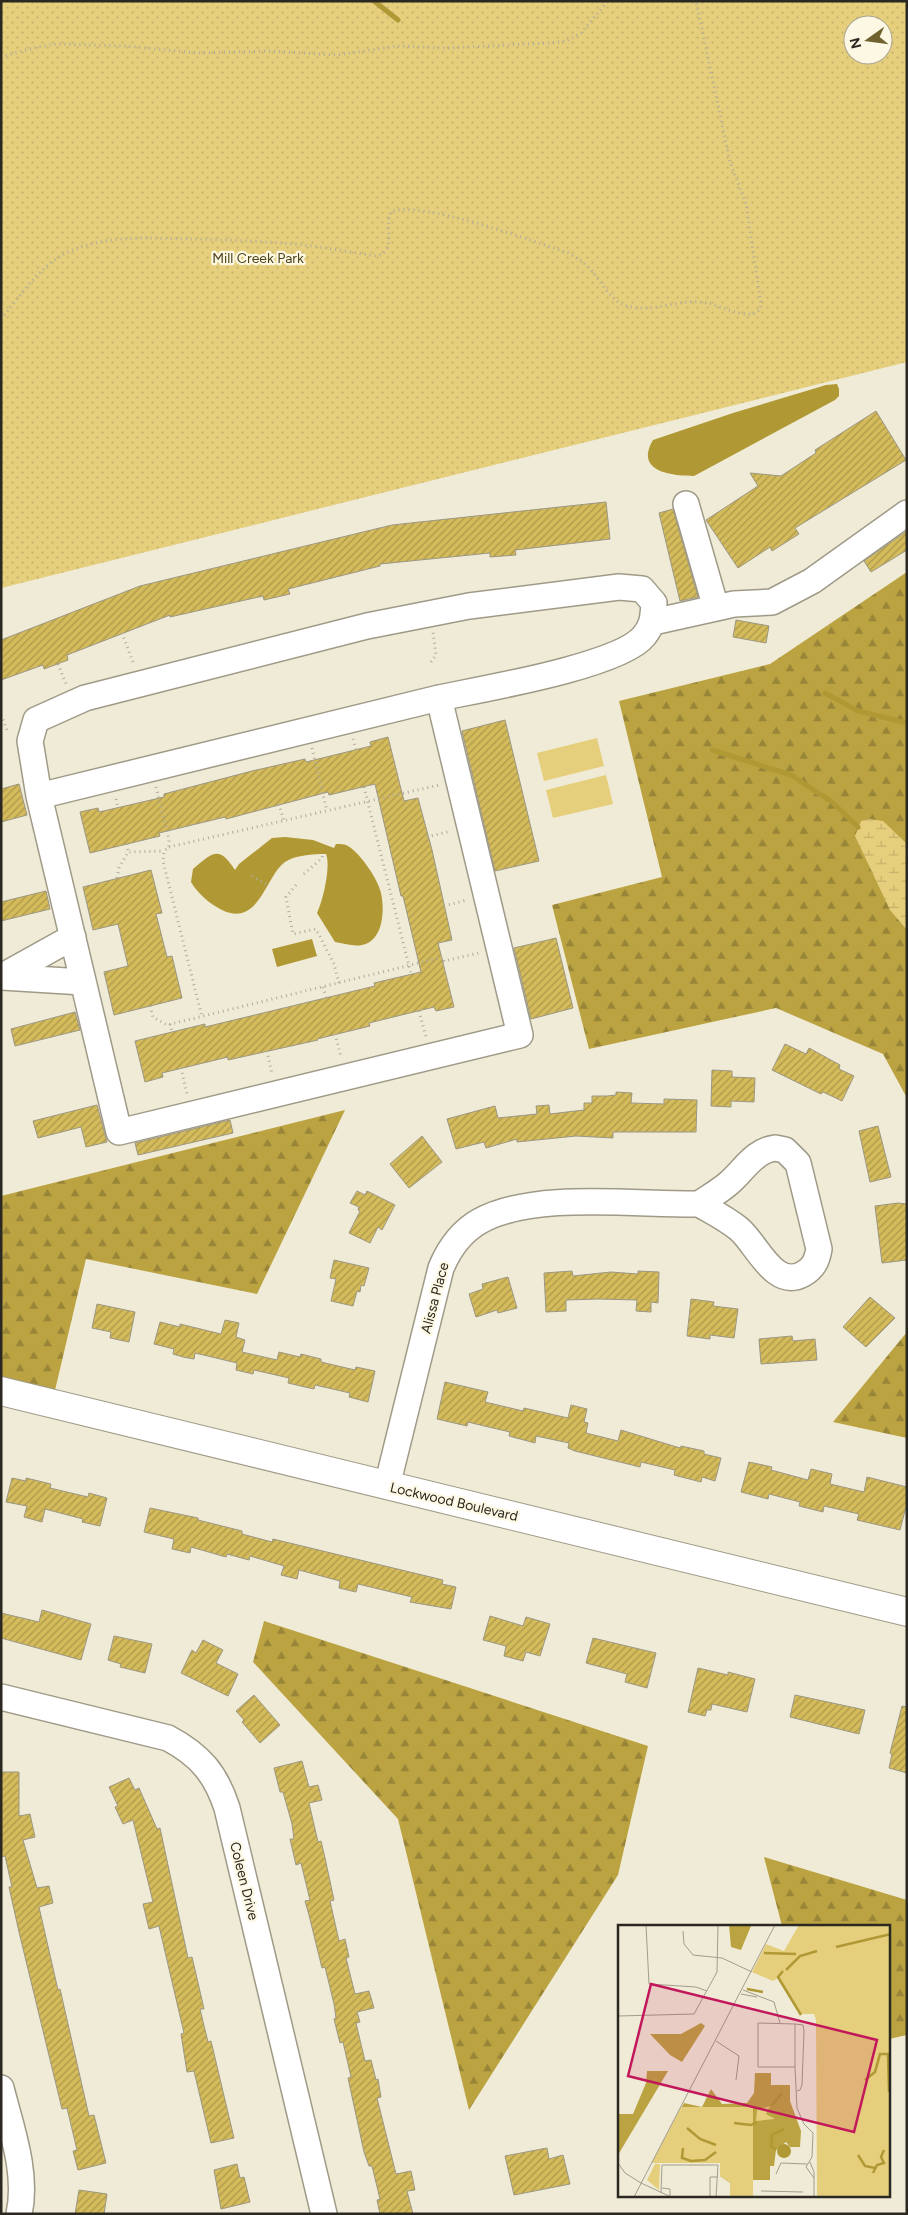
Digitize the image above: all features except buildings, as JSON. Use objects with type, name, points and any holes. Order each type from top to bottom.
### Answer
[{"type":"main road","name":"Lockwood Boulevard","points":[[1,1391],[907,1612]]},
{"type":"street","points":[[686,504],[716,608]]},
{"type":"street","points":[[653,622],[734,604],[772,602],[812,581],[907,514]]},
{"type":"street","points":[[39,796],[439,698],[552,673],[608,658],[629,648],[643,637],[653,622],[654,603],[642,589],[619,587],[469,606],[367,626],[85,698],[36,720],[30,741],[39,796],[119,1132],[431,1057],[520,1035],[439,698]]},
{"type":"street","points":[[2,977],[73,937]]},
{"type":"street","points":[[2,977],[83,982]]},
{"type":"street","points":[[775,1148],[785,1150],[798,1163],[819,1249],[812,1268],[802,1275],[787,1277],[776,1272],[741,1230],[699,1204],[726,1185],[760,1152],[765,1149],[775,1148]]},
{"type":"street","name":"Alissa Place","points":[[387,1486],[442,1268],[452,1247],[465,1232],[479,1222],[498,1213],[548,1204],[585,1202],[699,1204]]},
{"type":"street","name":"Coleen Drive","points":[[1,1696],[168,1738],[186,1747],[204,1764],[218,1783],[229,1817],[324,2214]]},
{"type":"street","points":[[1,2088],[21,2172],[22,2196],[19,2214]]},
{"type":"path","points":[[1,57],[37,47],[57,44],[117,46],[197,53],[269,51],[337,55],[398,46],[447,48],[550,44],[567,41],[581,33],[608,1]]},
{"type":"path","points":[[1,319],[50,264],[65,254],[85,246],[117,240],[146,238],[253,241],[295,244],[377,256],[384,254],[388,248],[390,240],[387,220],[391,212],[398,209],[424,212],[466,221],[568,253],[580,260],[622,304],[648,308],[690,301],[708,303],[750,315],[757,313],[760,310],[761,304],[746,204],[730,162],[696,1]]},
{"type":"path","points":[[430,614],[436,655],[431,662]]},
{"type":"path","points":[[122,633],[141,684]]},
{"type":"path","points":[[1,714],[7,730]]},
{"type":"path","points":[[308,730],[327,811]]},
{"type":"path","points":[[152,768],[170,847]]},
{"type":"path","points":[[128,852],[164,851],[170,847],[459,780]]},
{"type":"path","points":[[364,787],[410,974]]},
{"type":"path","points":[[279,804],[284,821]]},
{"type":"path","points":[[117,878],[119,868],[128,852],[127,844]]},
{"type":"path","points":[[164,851],[163,861],[202,1017]]},
{"type":"path","points":[[304,874],[322,858],[323,854]]},
{"type":"path","points":[[252,876],[269,886]]},
{"type":"path","points":[[296,885],[286,897],[293,934],[316,928],[334,964],[339,984]]},
{"type":"path","points":[[150,1006],[153,1018],[167,1025],[443,957],[444,961],[499,948]]},
{"type":"path","points":[[324,987],[326,998]]},
{"type":"path","points":[[419,1011],[431,1057]]},
{"type":"path","points":[[170,1024],[172,1032]]},
{"type":"path","points":[[181,1068],[192,1114]]},
{"type":"green space","name":"Mill Creek Park","points":[[1,1],[907,1],[907,362],[1,588]]},
{"type":"green space","points":[[907,572],[907,1098],[883,1054],[776,1008],[589,1049],[552,905],[662,877],[619,701],[770,664]]},
{"type":"green space","points":[[597,738],[604,766],[544,781],[537,753]]},
{"type":"green space","points":[[606,775],[613,804],[553,818],[546,790]]},
{"type":"green space","points":[[870,819],[883,821],[907,844],[907,930],[890,910],[855,836],[861,821]]},
{"type":"green space","points":[[345,1110],[257,1294],[86,1259],[52,1403],[1,1391],[1,1196]]},
{"type":"green space","points":[[907,1332],[907,1438],[833,1422]]},
{"type":"green space","points":[[264,1621],[648,1746],[618,1875],[469,2110],[398,1819],[253,1662]]},
{"type":"green space","points":[[764,1857],[907,1900],[907,2035],[890,2039],[890,1925],[782,1925]]},
{"type":"shaded area","points":[[837,384],[839,396],[835,400],[694,476],[666,473],[658,470],[648,459],[648,451],[653,440],[733,413],[826,385]]},
{"type":"shaded area","points":[[285,837],[313,840],[334,848],[336,844],[345,845],[353,849],[363,860],[379,887],[382,900],[381,924],[374,938],[362,945],[355,946],[335,942],[317,913],[326,883],[328,867],[326,854],[299,856],[285,862],[278,869],[260,898],[245,912],[235,914],[218,908],[201,895],[191,882],[193,869],[211,855],[220,854],[235,870],[239,864],[272,838]]},
{"type":"shaded area","points":[[312,939],[317,956],[277,967],[272,949]]},
{"type":"waterway","points":[[374,1],[398,20]]},
{"type":"waterway","points":[[825,693],[858,711],[907,723]]},
{"type":"waterway","points":[[712,750],[791,775],[832,802],[858,827]]}]
